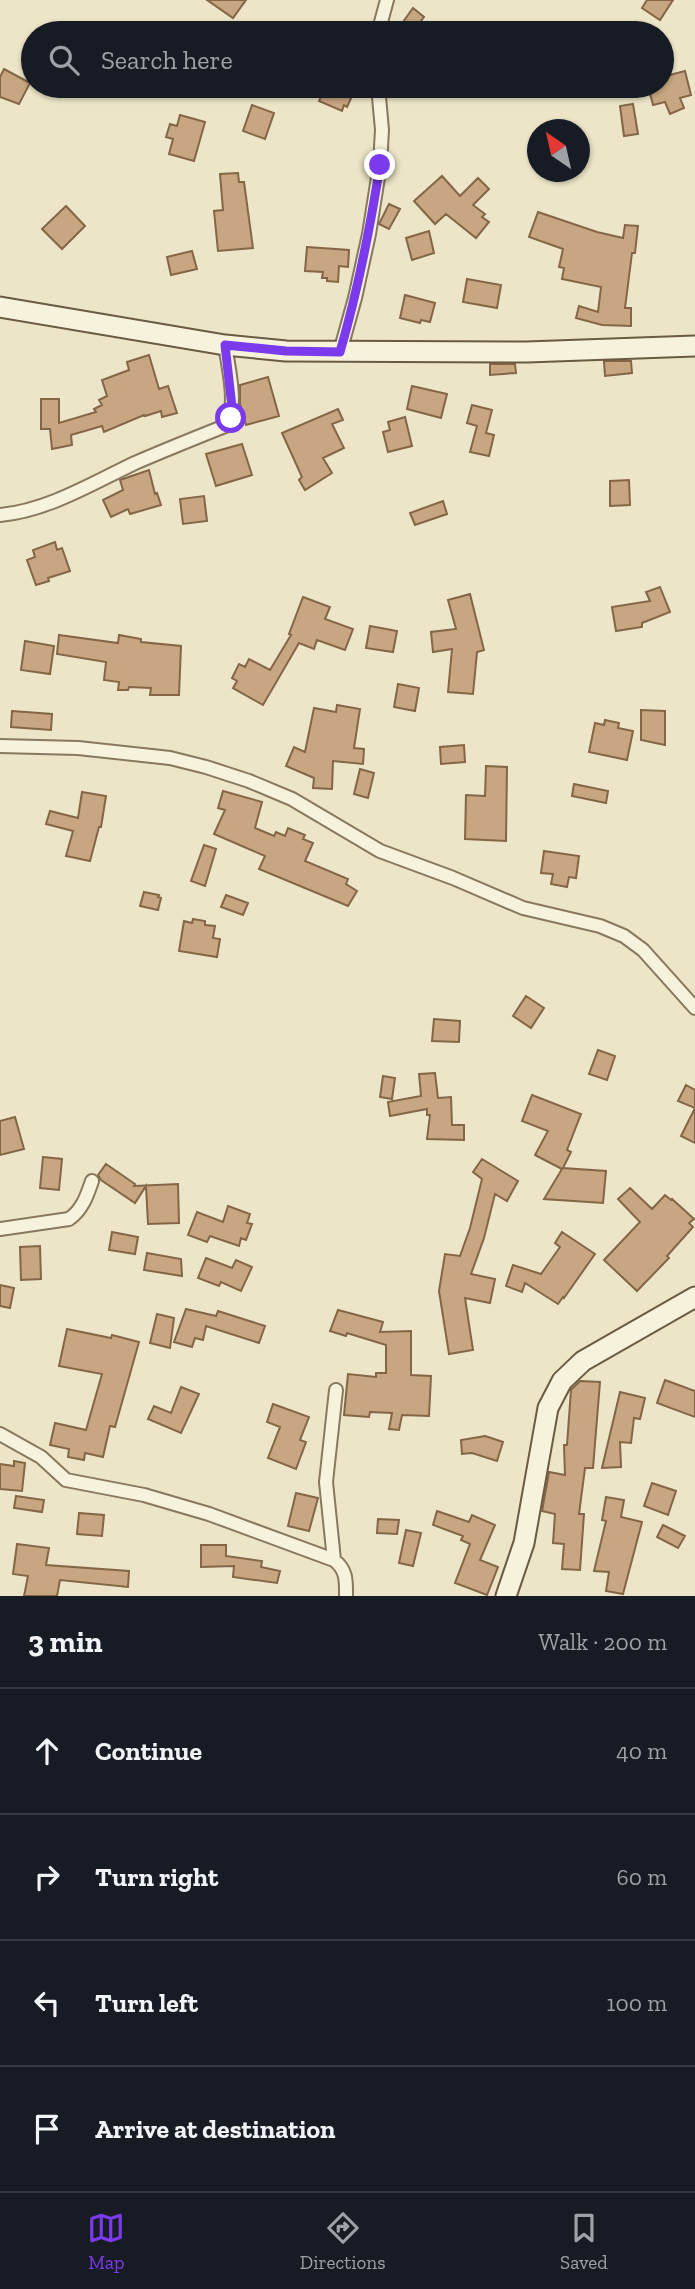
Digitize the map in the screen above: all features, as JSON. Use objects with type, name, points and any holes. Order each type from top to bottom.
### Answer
[{"type":"main road","points":[[0,307],[225,345],[286,351],[527,352],[695,346]]},
{"type":"main road","points":[[506,1596],[524,1543],[548,1408],[562,1381],[583,1361],[695,1297]]},
{"type":"street","points":[[381,21],[387,0]]},
{"type":"street","points":[[340,352],[358,285],[380,165],[382,130],[379,98]]},
{"type":"street","points":[[0,514],[20,513],[79,490],[137,462],[225,426],[231,418],[232,407],[225,345]]},
{"type":"street","points":[[0,746],[78,748],[170,758],[248,781],[292,799],[380,851],[523,908],[600,926],[624,936],[643,950],[695,1008]]},
{"type":"street","points":[[0,1229],[69,1219],[76,1214],[87,1196],[92,1181]]},
{"type":"street","points":[[334,1560],[326,1482],[336,1390]]},
{"type":"street","points":[[0,1434],[41,1457],[66,1480],[144,1495],[209,1514],[334,1560],[342,1566],[345,1573],[346,1596]]},
{"type":"building","points":[[207,0],[246,0],[233,18]]},
{"type":"building","points":[[647,0],[673,0],[660,20],[642,8]]},
{"type":"building","points":[[413,8],[424,17],[421,21],[404,21]]},
{"type":"building","points":[[4,69],[21,78],[22,98],[19,104],[0,97],[0,77]]},
{"type":"building","points":[[685,71],[691,95],[680,98],[684,108],[670,114],[665,102],[653,105],[651,98],[674,98],[674,74]]},
{"type":"building","points":[[320,98],[351,98],[342,111],[319,101]]},
{"type":"building","points":[[633,104],[638,134],[624,136],[620,106]]},
{"type":"building","points":[[252,105],[274,113],[265,139],[243,131]]},
{"type":"building","points":[[180,115],[205,122],[194,161],[169,154],[173,139],[166,137],[170,124],[177,126]]},
{"type":"building","points":[[238,173],[239,182],[244,182],[253,248],[218,251],[214,211],[223,210],[220,174]]},
{"type":"building","points":[[442,176],[460,196],[478,178],[489,189],[473,205],[485,214],[482,217],[489,222],[476,238],[446,214],[435,224],[414,201]]},
{"type":"building","points":[[389,204],[400,209],[389,229],[379,224]]},
{"type":"building","points":[[66,206],[85,226],[62,249],[42,229]]},
{"type":"building","points":[[538,212],[623,238],[625,225],[638,226],[625,308],[631,308],[631,326],[602,325],[576,318],[579,306],[598,312],[601,287],[562,279],[564,268],[559,267],[563,249],[529,237]]},
{"type":"building","points":[[429,231],[434,253],[412,260],[406,238]]},
{"type":"building","points":[[307,247],[349,250],[348,267],[339,266],[338,282],[322,278],[323,272],[305,271]]},
{"type":"building","points":[[192,251],[197,269],[171,275],[167,257]]},
{"type":"building","points":[[467,279],[501,285],[497,308],[463,302]]},
{"type":"building","points":[[405,295],[435,303],[430,322],[421,320],[420,323],[400,318]]},
{"type":"building","points":[[149,355],[159,389],[168,386],[177,413],[162,417],[161,411],[144,415],[104,432],[102,426],[71,435],[72,445],[52,449],[50,429],[41,429],[41,399],[59,399],[59,423],[96,412],[94,409],[102,405],[99,400],[107,396],[102,380],[129,370],[127,362]]},
{"type":"building","points":[[604,361],[631,361],[632,373],[605,376]]},
{"type":"building","points":[[490,364],[515,364],[516,373],[490,375]]},
{"type":"building","points":[[268,377],[279,416],[246,425],[240,404],[240,385]]},
{"type":"building","points":[[412,386],[447,394],[441,418],[407,409]]},
{"type":"building","points":[[472,405],[492,410],[486,433],[494,435],[489,456],[470,452],[477,426],[467,423]]},
{"type":"building","points":[[338,409],[343,420],[332,424],[344,448],[323,458],[332,473],[305,490],[282,433]]},
{"type":"building","points":[[405,417],[412,446],[388,452],[383,432],[390,430],[388,422]]},
{"type":"building","points":[[242,444],[252,475],[216,486],[206,454]]},
{"type":"building","points":[[149,470],[155,494],[157,493],[161,505],[130,514],[128,509],[111,517],[103,500],[123,490],[120,480]]},
{"type":"building","points":[[629,480],[630,505],[610,506],[610,481]]},
{"type":"building","points":[[204,496],[207,521],[183,524],[180,499]]},
{"type":"building","points":[[443,501],[447,514],[415,525],[410,513]]},
{"type":"building","points":[[55,542],[57,550],[62,548],[70,571],[36,585],[27,560],[35,557],[33,550]]},
{"type":"building","points":[[660,587],[670,612],[642,623],[642,627],[616,631],[612,607],[650,601],[646,592]]},
{"type":"building","points":[[470,594],[484,650],[477,652],[473,694],[448,692],[452,649],[433,652],[431,632],[456,629],[448,600]]},
{"type":"building","points":[[303,597],[330,607],[325,619],[353,629],[345,650],[317,640],[314,649],[299,643],[263,705],[233,688],[237,681],[232,678],[239,664],[245,667],[249,659],[270,670],[291,635],[289,634]]},
{"type":"building","points":[[370,626],[397,631],[393,652],[366,648]]},
{"type":"building","points":[[59,635],[118,643],[119,635],[141,639],[141,642],[181,646],[179,695],[150,695],[151,688],[129,687],[128,690],[118,690],[119,682],[104,680],[106,662],[57,654]]},
{"type":"building","points":[[25,641],[54,646],[50,674],[21,670]]},
{"type":"building","points":[[398,684],[419,688],[415,711],[394,707]]},
{"type":"building","points":[[337,705],[360,709],[354,748],[364,749],[363,764],[333,761],[332,789],[313,788],[314,778],[286,766],[294,747],[305,752],[314,708],[336,712]]},
{"type":"building","points":[[641,710],[665,711],[665,745],[641,740]]},
{"type":"building","points":[[12,711],[52,714],[51,730],[11,727]]},
{"type":"building","points":[[605,720],[619,723],[618,728],[633,731],[627,760],[589,752],[595,723],[604,725]]},
{"type":"building","points":[[464,745],[465,762],[441,764],[440,747]]},
{"type":"building","points":[[486,766],[507,767],[506,841],[465,839],[466,795],[485,796]]},
{"type":"building","points":[[360,769],[374,773],[368,798],[354,794]]},
{"type":"building","points":[[574,784],[608,791],[606,803],[572,796]]},
{"type":"building","points":[[223,791],[262,802],[255,828],[274,836],[276,832],[285,836],[288,828],[305,835],[303,839],[313,843],[305,861],[348,879],[346,884],[357,891],[348,906],[259,869],[265,856],[214,834],[225,810],[218,808]]},
{"type":"building","points":[[82,792],[106,796],[101,827],[90,861],[66,856],[73,831],[46,824],[50,811],[78,818]]},
{"type":"building","points":[[204,845],[216,849],[205,886],[191,881]]},
{"type":"building","points":[[544,851],[579,856],[576,878],[569,877],[567,887],[551,884],[553,874],[541,873]]},
{"type":"building","points":[[144,892],[159,895],[161,898],[158,910],[140,906]]},
{"type":"building","points":[[226,895],[248,903],[243,915],[221,907]]},
{"type":"building","points":[[193,919],[215,926],[213,938],[220,939],[217,957],[179,951],[184,921],[192,923]]},
{"type":"building","points":[[526,996],[544,1008],[531,1028],[513,1016]]},
{"type":"building","points":[[434,1019],[460,1021],[459,1042],[432,1041]]},
{"type":"building","points":[[598,1050],[615,1056],[607,1080],[589,1074]]},
{"type":"building","points":[[435,1073],[438,1098],[451,1097],[452,1125],[464,1125],[464,1140],[427,1139],[430,1115],[427,1115],[427,1109],[390,1116],[388,1102],[421,1096],[419,1074]]},
{"type":"building","points":[[383,1076],[395,1078],[392,1099],[380,1097]]},
{"type":"building","points":[[686,1085],[695,1090],[695,1108],[678,1101]]},
{"type":"building","points":[[532,1095],[581,1114],[567,1150],[571,1152],[563,1168],[606,1171],[603,1203],[544,1199],[562,1169],[535,1155],[548,1131],[522,1121]]},
{"type":"building","points":[[695,1108],[695,1143],[681,1136]]},
{"type":"building","points":[[15,1117],[24,1149],[0,1155],[0,1121]]},
{"type":"building","points":[[43,1157],[62,1159],[59,1190],[40,1188]]},
{"type":"building","points":[[482,1159],[518,1181],[507,1201],[495,1194],[484,1238],[471,1274],[495,1279],[490,1303],[465,1298],[473,1350],[449,1354],[439,1291],[445,1254],[460,1256],[482,1179],[473,1172]]},
{"type":"building","points":[[106,1164],[135,1184],[134,1186],[178,1184],[179,1223],[148,1224],[146,1186],[135,1203],[101,1180],[98,1175]]},
{"type":"building","points":[[630,1188],[652,1209],[665,1195],[694,1219],[689,1223],[693,1227],[667,1256],[669,1258],[637,1291],[604,1260],[640,1222],[618,1199]]},
{"type":"building","points":[[228,1206],[250,1214],[247,1223],[252,1224],[246,1240],[241,1238],[239,1246],[210,1236],[207,1242],[188,1235],[197,1212],[223,1222]]},
{"type":"building","points":[[112,1232],[138,1237],[135,1254],[109,1250]]},
{"type":"building","points":[[562,1232],[595,1254],[558,1304],[525,1283],[522,1292],[506,1286],[513,1265],[541,1274],[560,1247],[555,1243]]},
{"type":"building","points":[[40,1246],[41,1279],[21,1280],[20,1247]]},
{"type":"building","points":[[147,1253],[181,1259],[182,1276],[144,1270]]},
{"type":"building","points":[[206,1258],[232,1268],[236,1260],[252,1267],[241,1291],[221,1282],[219,1286],[198,1278]]},
{"type":"building","points":[[0,1285],[14,1288],[10,1308],[0,1306]]},
{"type":"building","points":[[186,1309],[216,1316],[218,1311],[265,1326],[259,1343],[206,1326],[203,1340],[195,1338],[192,1347],[174,1342]]},
{"type":"building","points":[[338,1310],[383,1322],[380,1332],[411,1331],[411,1375],[431,1376],[429,1416],[402,1415],[399,1430],[389,1429],[392,1413],[370,1412],[369,1417],[344,1415],[348,1374],[376,1377],[376,1373],[386,1373],[386,1345],[347,1333],[346,1336],[330,1331]]},
{"type":"building","points":[[157,1314],[174,1318],[170,1348],[150,1343]]},
{"type":"building","points":[[67,1329],[139,1342],[115,1427],[110,1426],[103,1457],[85,1453],[84,1460],[68,1457],[69,1449],[50,1445],[55,1423],[86,1430],[102,1374],[59,1366]]},
{"type":"building","points":[[665,1380],[695,1391],[695,1417],[657,1403]]},
{"type":"building","points":[[580,1381],[600,1382],[593,1468],[585,1468],[579,1514],[584,1514],[580,1570],[562,1569],[564,1544],[553,1543],[555,1514],[542,1511],[549,1472],[565,1475],[564,1445],[567,1445],[571,1390]]},
{"type":"building","points":[[181,1387],[199,1394],[181,1433],[148,1419],[154,1406],[171,1413]]},
{"type":"building","points":[[620,1392],[645,1398],[640,1419],[634,1418],[631,1443],[620,1442],[621,1467],[602,1468]]},
{"type":"building","points":[[273,1404],[309,1417],[300,1440],[306,1442],[296,1469],[268,1458],[280,1427],[267,1422]]},
{"type":"building","points":[[485,1436],[503,1442],[497,1461],[472,1453],[462,1454],[461,1440]]},
{"type":"building","points":[[14,1461],[25,1463],[22,1491],[0,1489],[0,1464],[14,1466]]},
{"type":"building","points":[[652,1483],[676,1491],[668,1515],[644,1506]]},
{"type":"building","points":[[296,1493],[318,1498],[309,1531],[288,1526]]},
{"type":"building","points":[[16,1496],[44,1500],[42,1512],[14,1508]]},
{"type":"building","points":[[606,1497],[624,1500],[621,1517],[642,1522],[623,1594],[606,1591],[609,1572],[594,1571],[606,1521],[602,1520]]},
{"type":"building","points":[[437,1511],[469,1522],[472,1515],[495,1525],[480,1560],[498,1567],[487,1595],[455,1583],[470,1544],[461,1540],[463,1536],[433,1525]]},
{"type":"building","points":[[79,1513],[104,1515],[102,1536],[77,1534]]},
{"type":"building","points":[[378,1519],[399,1520],[397,1534],[377,1533]]},
{"type":"building","points":[[663,1525],[685,1536],[678,1548],[657,1537]]},
{"type":"building","points":[[406,1530],[421,1533],[413,1566],[399,1563]]},
{"type":"building","points":[[17,1544],[49,1548],[46,1565],[129,1571],[128,1587],[60,1580],[57,1596],[24,1596],[28,1576],[13,1574]]},
{"type":"building","points":[[201,1545],[226,1545],[226,1556],[262,1561],[261,1567],[280,1571],[277,1583],[233,1577],[234,1566],[201,1567]]},
{"type":"route","points":[[231,418],[225,345],[286,351],[340,352],[369,234],[380,165]]}]
